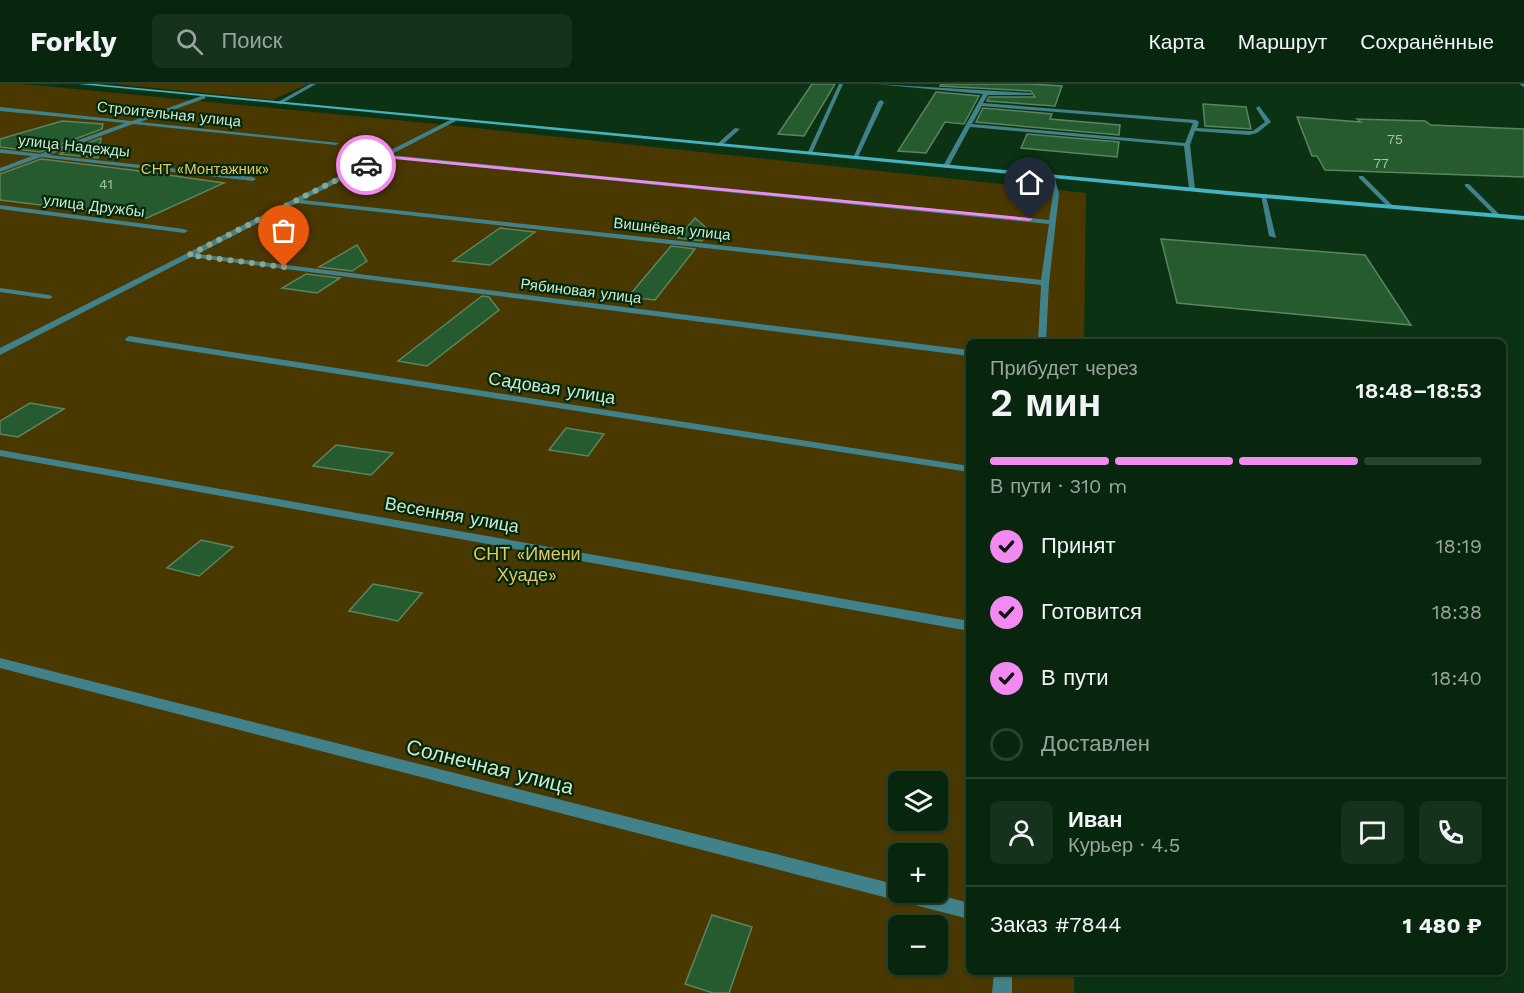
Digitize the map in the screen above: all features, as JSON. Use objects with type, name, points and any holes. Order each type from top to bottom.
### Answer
[{"type":"street","points":[[80,84],[1263,196],[1524,218]]},
{"type":"street","points":[[279,103],[314,84]]},
{"type":"street","points":[[809,153],[841,84]]},
{"type":"street","points":[[877,84],[986,93],[1031,94]]},
{"type":"street","points":[[946,166],[986,93]]},
{"type":"street","points":[[0,170],[204,97]]},
{"type":"street","points":[[855,158],[881,102]]},
{"type":"street","points":[[980,104],[1195,119],[1187,145],[1192,189]]},
{"type":"street","points":[[1193,129],[1253,133],[1268,122],[1259,108]]},
{"type":"street","name":"Строительная улица","points":[[0,109],[336,143]]},
{"type":"street","points":[[0,352],[454,120]]},
{"type":"street","points":[[970,125],[1187,145]]},
{"type":"street","points":[[719,145],[737,129]]},
{"type":"street","name":"улица Надежды","points":[[0,151],[253,179]]},
{"type":"street","points":[[384,156],[1053,222]]},
{"type":"street","points":[[1042,339],[1045,283],[1056,194],[1052,176]]},
{"type":"street","points":[[1361,177],[1390,207]]},
{"type":"street","points":[[1467,185],[1498,216]]},
{"type":"street","points":[[1263,196],[1273,236]]},
{"type":"street","name":"Вишнёвая улица","points":[[296,201],[1045,283]]},
{"type":"street","name":"улица Дружбы","points":[[0,207],[184,231]]},
{"type":"street","name":"Рябиновая улица","points":[[189,255],[966,353]]},
{"type":"street","points":[[0,290],[49,297]]},
{"type":"street","name":"Садовая улица","points":[[129,339],[966,469]]},
{"type":"street","name":"Весенняя улица","points":[[0,453],[966,625]]},
{"type":"street","name":"Солнечная улица","points":[[0,663],[966,910]]},
{"type":"street","points":[[1002,993],[1004,975]]},
{"type":"green space","name":"СНТ «Имени Хуаде»","points":[[0,84],[23,84],[447,125],[1086,193],[1084,339],[966,339],[966,975],[1074,975],[1074,993],[0,993]]},
{"type":"green space","points":[[115,84],[308,84],[272,100]]},
{"type":"building","points":[[812,84],[835,84],[804,136],[778,134]]},
{"type":"building","points":[[941,84],[1062,86],[1055,106],[987,101],[989,97],[1035,97],[1031,91],[940,86]]},
{"type":"building","points":[[936,92],[979,96],[964,124],[945,122],[926,153],[898,151]]},
{"type":"building","points":[[1203,104],[1246,107],[1251,129],[1205,126]]},
{"type":"building","points":[[983,108],[1052,114],[1050,119],[1120,125],[1119,135],[976,122]]},
{"type":"building","points":[[1297,117],[1361,122],[1357,119],[1425,121],[1431,125],[1524,129],[1524,177],[1325,170],[1317,156],[1312,156]]},
{"type":"building","points":[[62,121],[103,124],[102,129],[40,152],[0,147],[0,139]]},
{"type":"building","points":[[1027,134],[1119,142],[1117,157],[1021,148]]},
{"type":"building","points":[[101,138],[98,158],[59,154]]},
{"type":"building","points":[[41,159],[224,183],[147,218],[0,200],[0,174]]},
{"type":"building","points":[[695,218],[710,231],[702,241],[678,238]]},
{"type":"building","points":[[500,228],[535,232],[490,265],[453,261]]},
{"type":"building","points":[[1161,239],[1365,255],[1411,325],[1177,303]]},
{"type":"building","points":[[357,245],[367,261],[352,271],[319,267]]},
{"type":"building","points":[[671,246],[695,249],[655,300],[628,297]]},
{"type":"building","points":[[306,274],[340,278],[317,293],[282,288]]},
{"type":"building","points":[[482,296],[489,297],[499,310],[427,366],[398,361]]},
{"type":"building","points":[[30,403],[64,409],[18,437],[0,434],[0,421]]},
{"type":"building","points":[[566,428],[604,434],[588,456],[549,450]]},
{"type":"building","points":[[336,445],[393,453],[371,475],[313,466]]},
{"type":"building","points":[[201,540],[233,547],[199,576],[167,568]]},
{"type":"building","points":[[373,584],[422,593],[398,621],[349,611]]},
{"type":"building","points":[[712,915],[752,927],[729,993],[713,993],[685,984]]},
{"type":"way so far","points":[[284,267],[189,255],[366,165]]},
{"type":"route","points":[[366,165],[384,156],[1030,219]]},
{"type":"park label","name":"СНТ «Монтажник»","points":[[205,169]]}]
